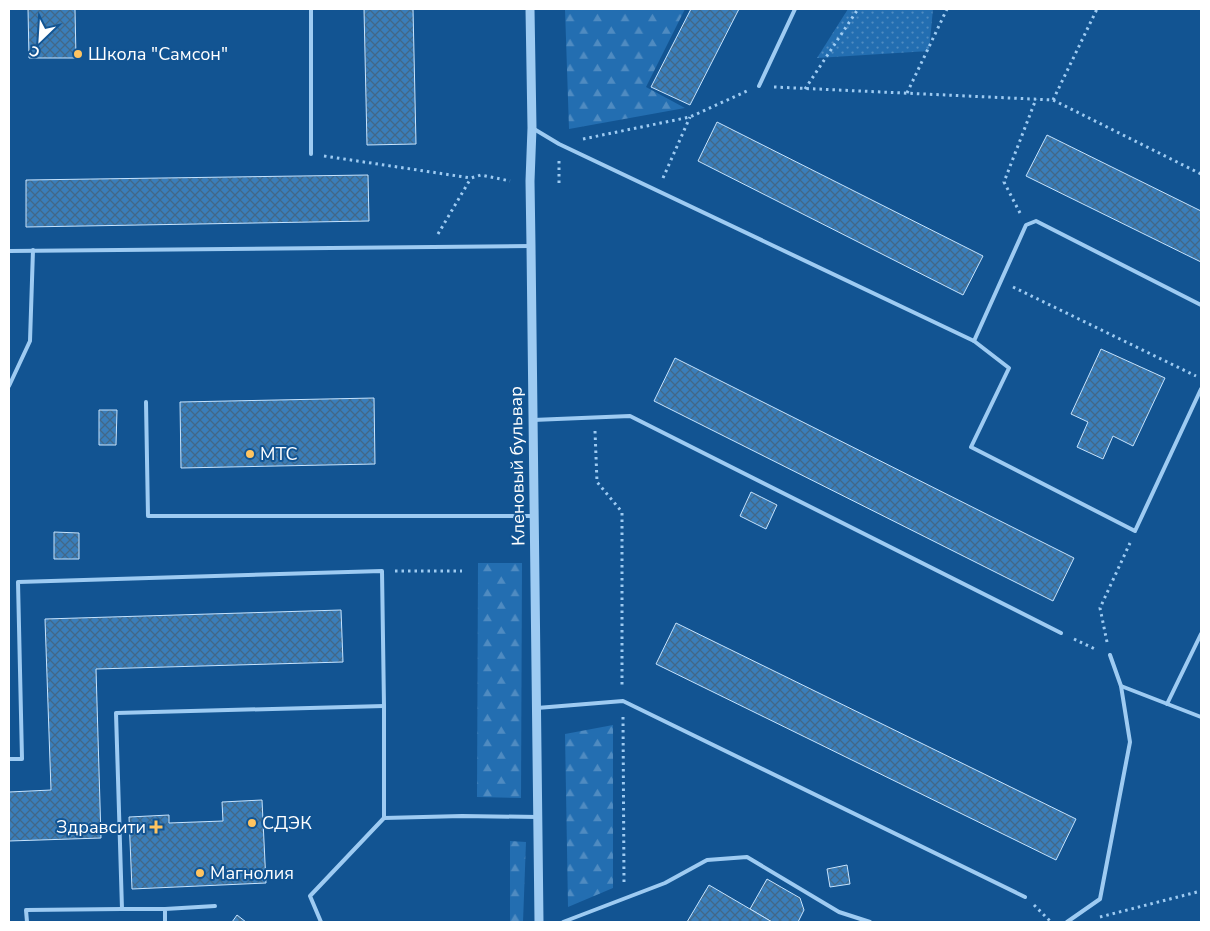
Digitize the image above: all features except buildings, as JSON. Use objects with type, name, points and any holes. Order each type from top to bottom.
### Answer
[{"type":"street","name":"Кленовый бульвар","points":[[530,9],[532,128],[530,181],[539,922]]},
{"type":"lane","points":[[311,9],[311,154]]},
{"type":"lane","points":[[759,86],[795,9]]},
{"type":"lane","points":[[532,128],[559,144],[974,341],[1009,368],[971,447],[1135,531],[1201,389]]},
{"type":"lane","points":[[974,341],[1026,225],[1036,221],[1201,305]]},
{"type":"lane","points":[[9,251],[531,246]]},
{"type":"lane","points":[[9,386],[30,341],[33,250]]},
{"type":"lane","points":[[146,402],[148,516],[534,516]]},
{"type":"lane","points":[[533,420],[630,416],[1061,633]]},
{"type":"lane","points":[[9,759],[22,759],[18,582],[382,571],[384,818],[310,896],[321,922]]},
{"type":"lane","points":[[1167,704],[1201,634]]},
{"type":"lane","points":[[1067,922],[1100,898],[1130,742],[1121,686],[1110,655]]},
{"type":"lane","points":[[1121,686],[1201,717]]},
{"type":"lane","points":[[537,708],[622,700],[1025,897]]},
{"type":"lane","points":[[122,909],[116,713],[384,706]]},
{"type":"lane","points":[[384,818],[538,817]]},
{"type":"lane","points":[[563,922],[665,883],[707,860],[747,857],[839,912],[870,922]]},
{"type":"lane","points":[[27,922],[26,910],[165,909],[215,906]]},
{"type":"lane","points":[[165,909],[165,922]]},
{"type":"path","points":[[805,88],[858,9]]},
{"type":"path","points":[[907,93],[947,9]]},
{"type":"path","points":[[1052,100],[1097,9]]},
{"type":"path","points":[[559,183],[559,144],[690,117],[759,86],[1052,100],[1201,174]]},
{"type":"path","points":[[1026,225],[1004,182],[1036,99]]},
{"type":"path","points":[[657,190],[690,117]]},
{"type":"path","points":[[311,154],[471,178],[481,175],[510,181]]},
{"type":"path","points":[[430,247],[471,178]]},
{"type":"path","points":[[1001,280],[1201,378]]},
{"type":"path","points":[[595,418],[597,482],[622,512],[624,872]]},
{"type":"path","points":[[1110,655],[1100,608],[1122,560]]},
{"type":"path","points":[[404,571],[462,571]]},
{"type":"path","points":[[1100,918],[1201,891]]},
{"type":"path","points":[[1025,897],[1052,922]]},
{"type":"green space","points":[[565,9],[685,9],[646,87],[685,108],[569,129]]},
{"type":"green space","points":[[848,9],[933,9],[929,51],[817,58]]},
{"type":"green space","points":[[478,563],[522,563],[521,798],[477,797]]},
{"type":"green space","points":[[613,725],[613,888],[568,907],[565,734]]},
{"type":"green space","points":[[510,841],[526,842],[523,922],[510,922]]},
{"type":"place","name":"Школа \"Самсон\"","points":[[78,54]]},
{"type":"place","name":"МТС","points":[[250,454]]},
{"type":"place","name":"СДЭК","points":[[252,823]]},
{"type":"place","name":"Здравсити","points":[[156,827]]},
{"type":"place","name":"Магнолия","points":[[200,873]]}]
